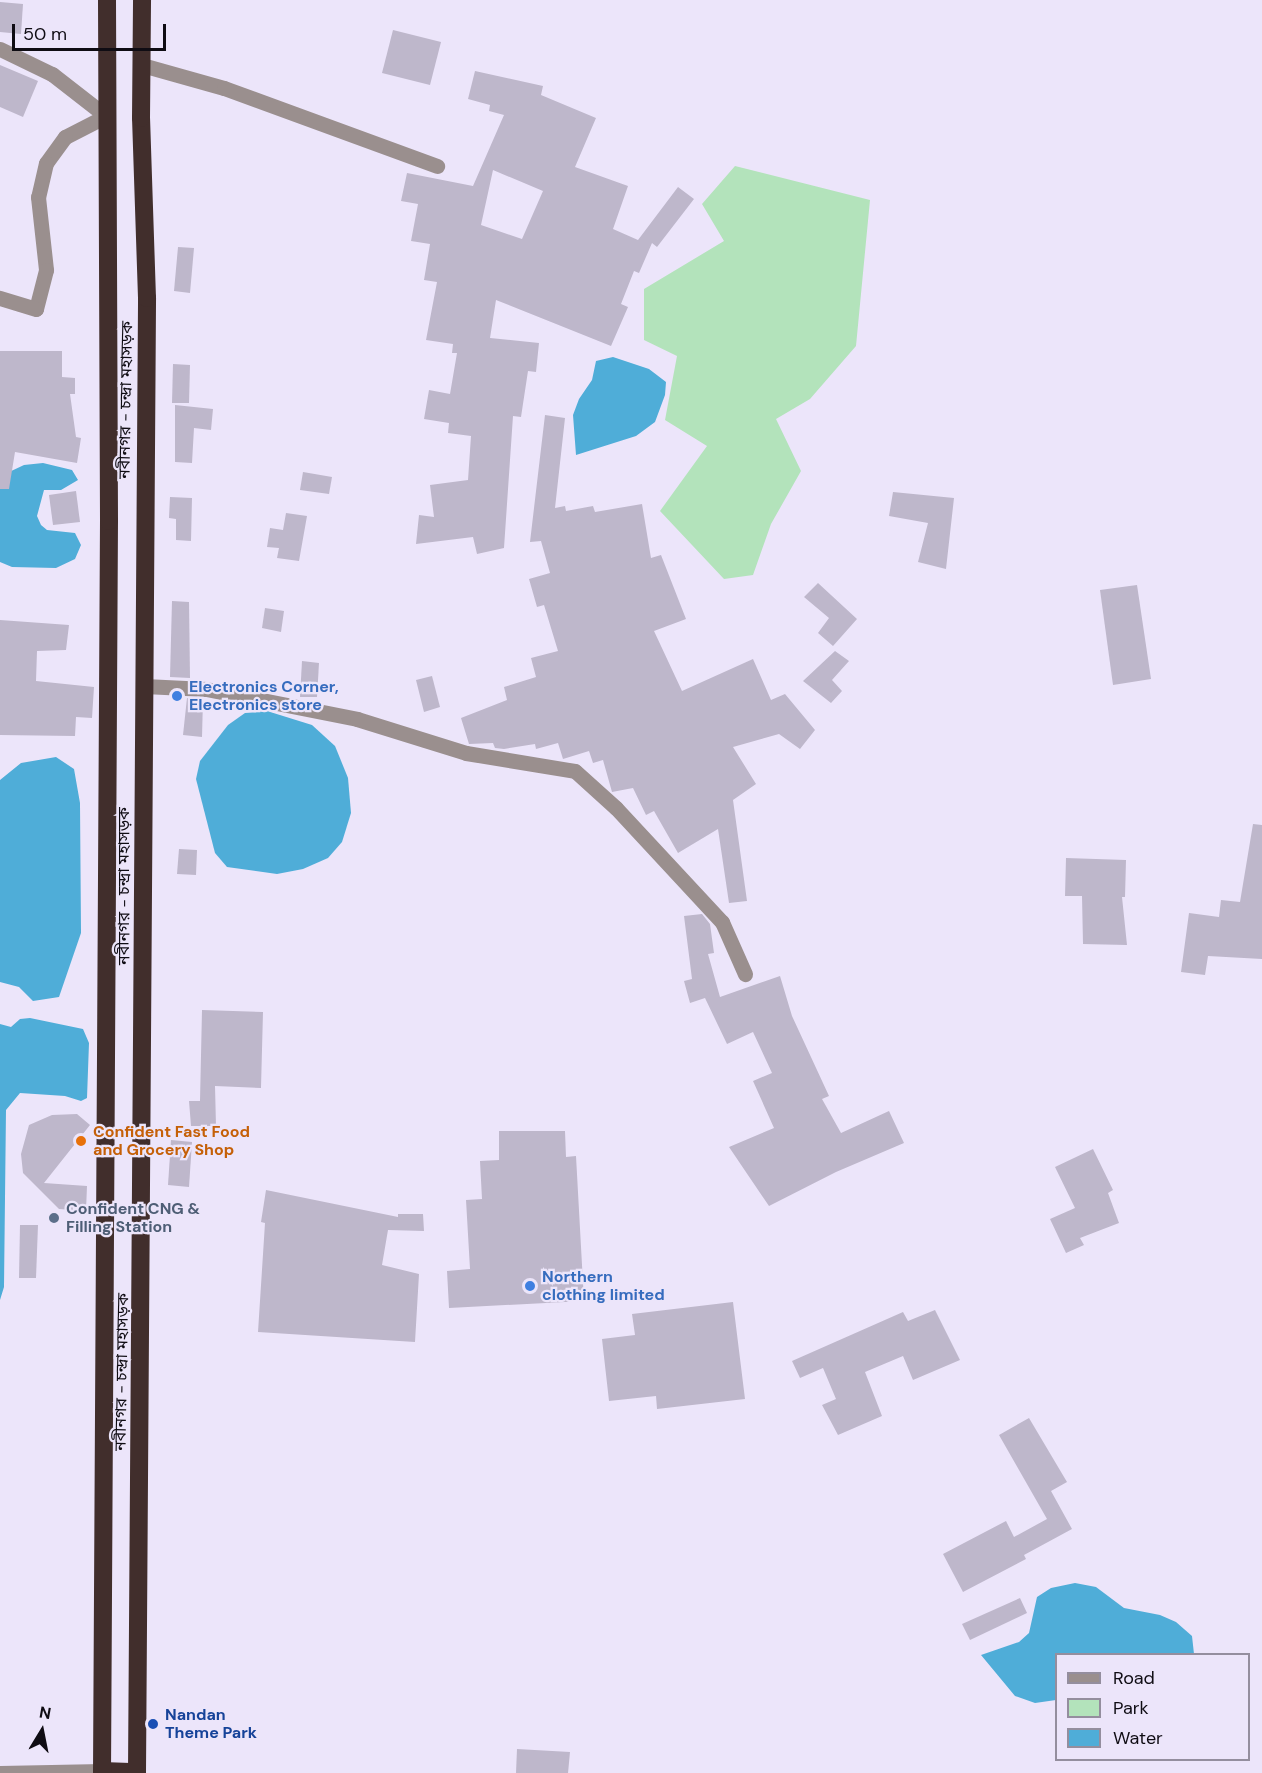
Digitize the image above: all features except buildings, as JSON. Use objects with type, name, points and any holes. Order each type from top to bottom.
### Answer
[{"type":"highway","name":"নবীনগর - চন্দ্রা মহাসড়ক","points":[[102,1772],[109,533],[107,0]]},
{"type":"highway","name":"নবীনগর - চন্দ্রা মহাসড়ক","points":[[137,1772],[147,298],[142,0]]},
{"type":"highway","points":[[102,1772],[137,1772]]},
{"type":"street","points":[[0,49],[52,74],[106,116],[65,137],[46,163],[38,197],[46,270],[36,309],[0,298]]},
{"type":"street","points":[[142,65],[224,88],[437,166]]},
{"type":"street","points":[[144,686],[206,689],[357,719],[466,753],[575,771],[616,808],[722,922],[745,974]]},
{"type":"street","points":[[0,1773],[102,1772]]},
{"type":"green space","points":[[735,166],[870,200],[856,346],[810,399],[776,419],[801,471],[771,524],[753,575],[724,579],[660,511],[707,446],[665,420],[677,356],[644,340],[644,289],[724,241],[702,204]]},
{"type":"water","points":[[613,357],[649,369],[666,382],[665,395],[655,422],[636,436],[576,455],[573,415],[579,399],[592,380],[596,361]]},
{"type":"water","points":[[43,463],[72,470],[78,480],[61,490],[44,490],[37,516],[41,525],[47,530],[75,533],[81,545],[75,559],[56,568],[12,567],[0,562],[0,469],[7,473],[24,465]]},
{"type":"water","points":[[267,711],[312,725],[335,746],[348,778],[351,813],[342,842],[328,858],[303,869],[277,874],[227,867],[215,853],[196,779],[200,761],[228,725],[245,713]]},
{"type":"water","points":[[56,757],[74,769],[80,803],[81,933],[59,997],[33,1001],[19,987],[0,982],[0,780],[21,763]]},
{"type":"water","points":[[30,1018],[83,1029],[89,1043],[87,1098],[81,1101],[65,1096],[20,1093],[6,1110],[4,1287],[0,1300],[0,1024],[11,1027],[20,1019]]},
{"type":"water","points":[[1075,1583],[1096,1587],[1124,1608],[1160,1615],[1176,1622],[1192,1636],[1194,1653],[1055,1653],[1055,1700],[1035,1703],[1015,1696],[981,1655],[1019,1642],[1029,1633],[1037,1597],[1051,1588]]},
{"type":"place","name":"Electronics Corner, Electronics store","points":[[177,696]]},
{"type":"place","name":"Confident Fast Food and Grocery Shop","points":[[81,1141]]},
{"type":"place","name":"Confident CNG & Filling Station","points":[[54,1218]]},
{"type":"place","name":"Northern clothing limited","points":[[530,1286]]},
{"type":"place","name":"Nandan Theme Park","points":[[153,1724]]}]
